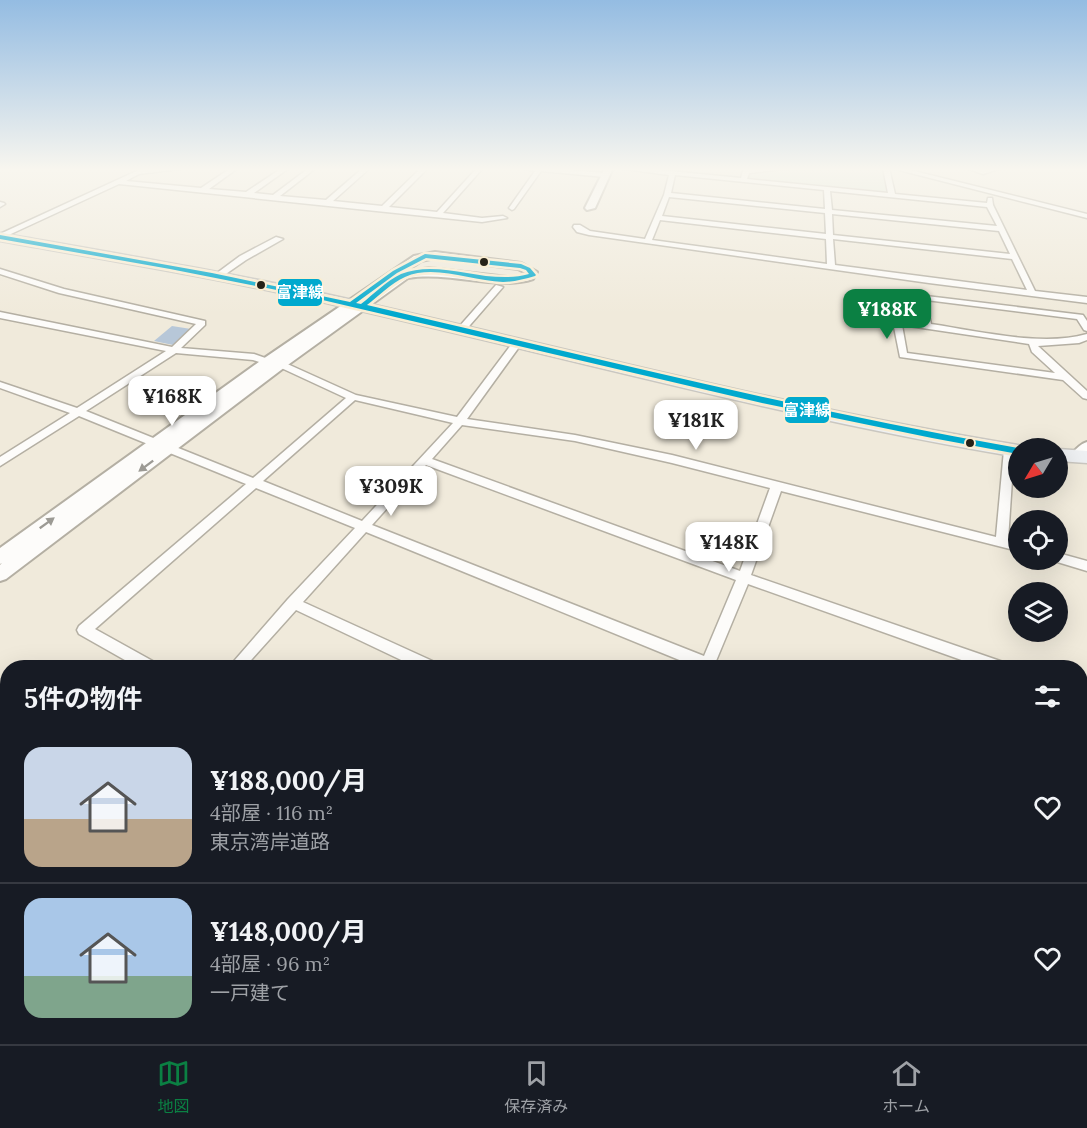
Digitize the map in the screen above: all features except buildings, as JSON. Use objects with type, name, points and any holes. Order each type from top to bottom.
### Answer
[{"type":"highway","points":[[0,237],[217,276],[357,305],[687,385],[897,431],[1008,450]]},
{"type":"highway","points":[[1068,455],[1084,454]]},
{"type":"street","points":[[0,237],[44,217]]},
{"type":"street","points":[[463,217],[492,220],[503,218]]},
{"type":"street","points":[[828,217],[831,266]]},
{"type":"street","points":[[883,217],[1002,229]]},
{"type":"street","points":[[996,217],[1032,293]]},
{"type":"street","points":[[648,241],[658,218],[1014,256]]},
{"type":"street","points":[[577,227],[589,233],[929,281],[1087,300]]},
{"type":"street","points":[[217,276],[243,258],[279,239]]},
{"type":"street","points":[[0,574],[163,446],[274,363],[357,305],[405,276],[429,271],[517,280],[532,275],[528,269],[521,266],[425,256],[395,272],[357,305]]},
{"type":"street","points":[[0,271],[62,291],[201,323],[174,350],[0,462]]},
{"type":"street","points":[[461,330],[498,287]]},
{"type":"street","points":[[927,325],[921,297],[1080,317],[1087,328]]},
{"type":"street","points":[[0,315],[174,350],[254,357],[274,363],[353,397],[460,421],[575,438],[672,459],[1008,544]]},
{"type":"street","points":[[1064,377],[903,355],[897,322],[1037,342],[1079,340],[1087,337]]},
{"type":"street","points":[[1037,342],[1033,345],[1035,350],[1087,396]]},
{"type":"street","points":[[242,660],[460,421],[517,344]]},
{"type":"street","points":[[0,385],[78,412],[696,660]]},
{"type":"street","points":[[138,660],[84,630],[353,397]]},
{"type":"street","points":[[0,557],[163,446]]},
{"type":"street","points":[[424,460],[744,578],[980,660]]},
{"type":"street","points":[[713,660],[776,487]]},
{"type":"street","points":[[1002,543],[1008,497]]},
{"type":"street","points":[[1068,561],[1087,566]]},
{"type":"street","points":[[293,603],[416,660]]},
{"type":"water","points":[[172,326],[191,329],[173,345],[154,341]]},
{"type":"transit line","name":"富津線","points":[[0,237],[297,292],[847,419],[1008,449]]},
{"type":"transit line","name":"富津線","points":[[351,304],[395,272],[425,256],[521,266],[533,275],[502,280],[424,271],[401,276],[362,306]]}]
